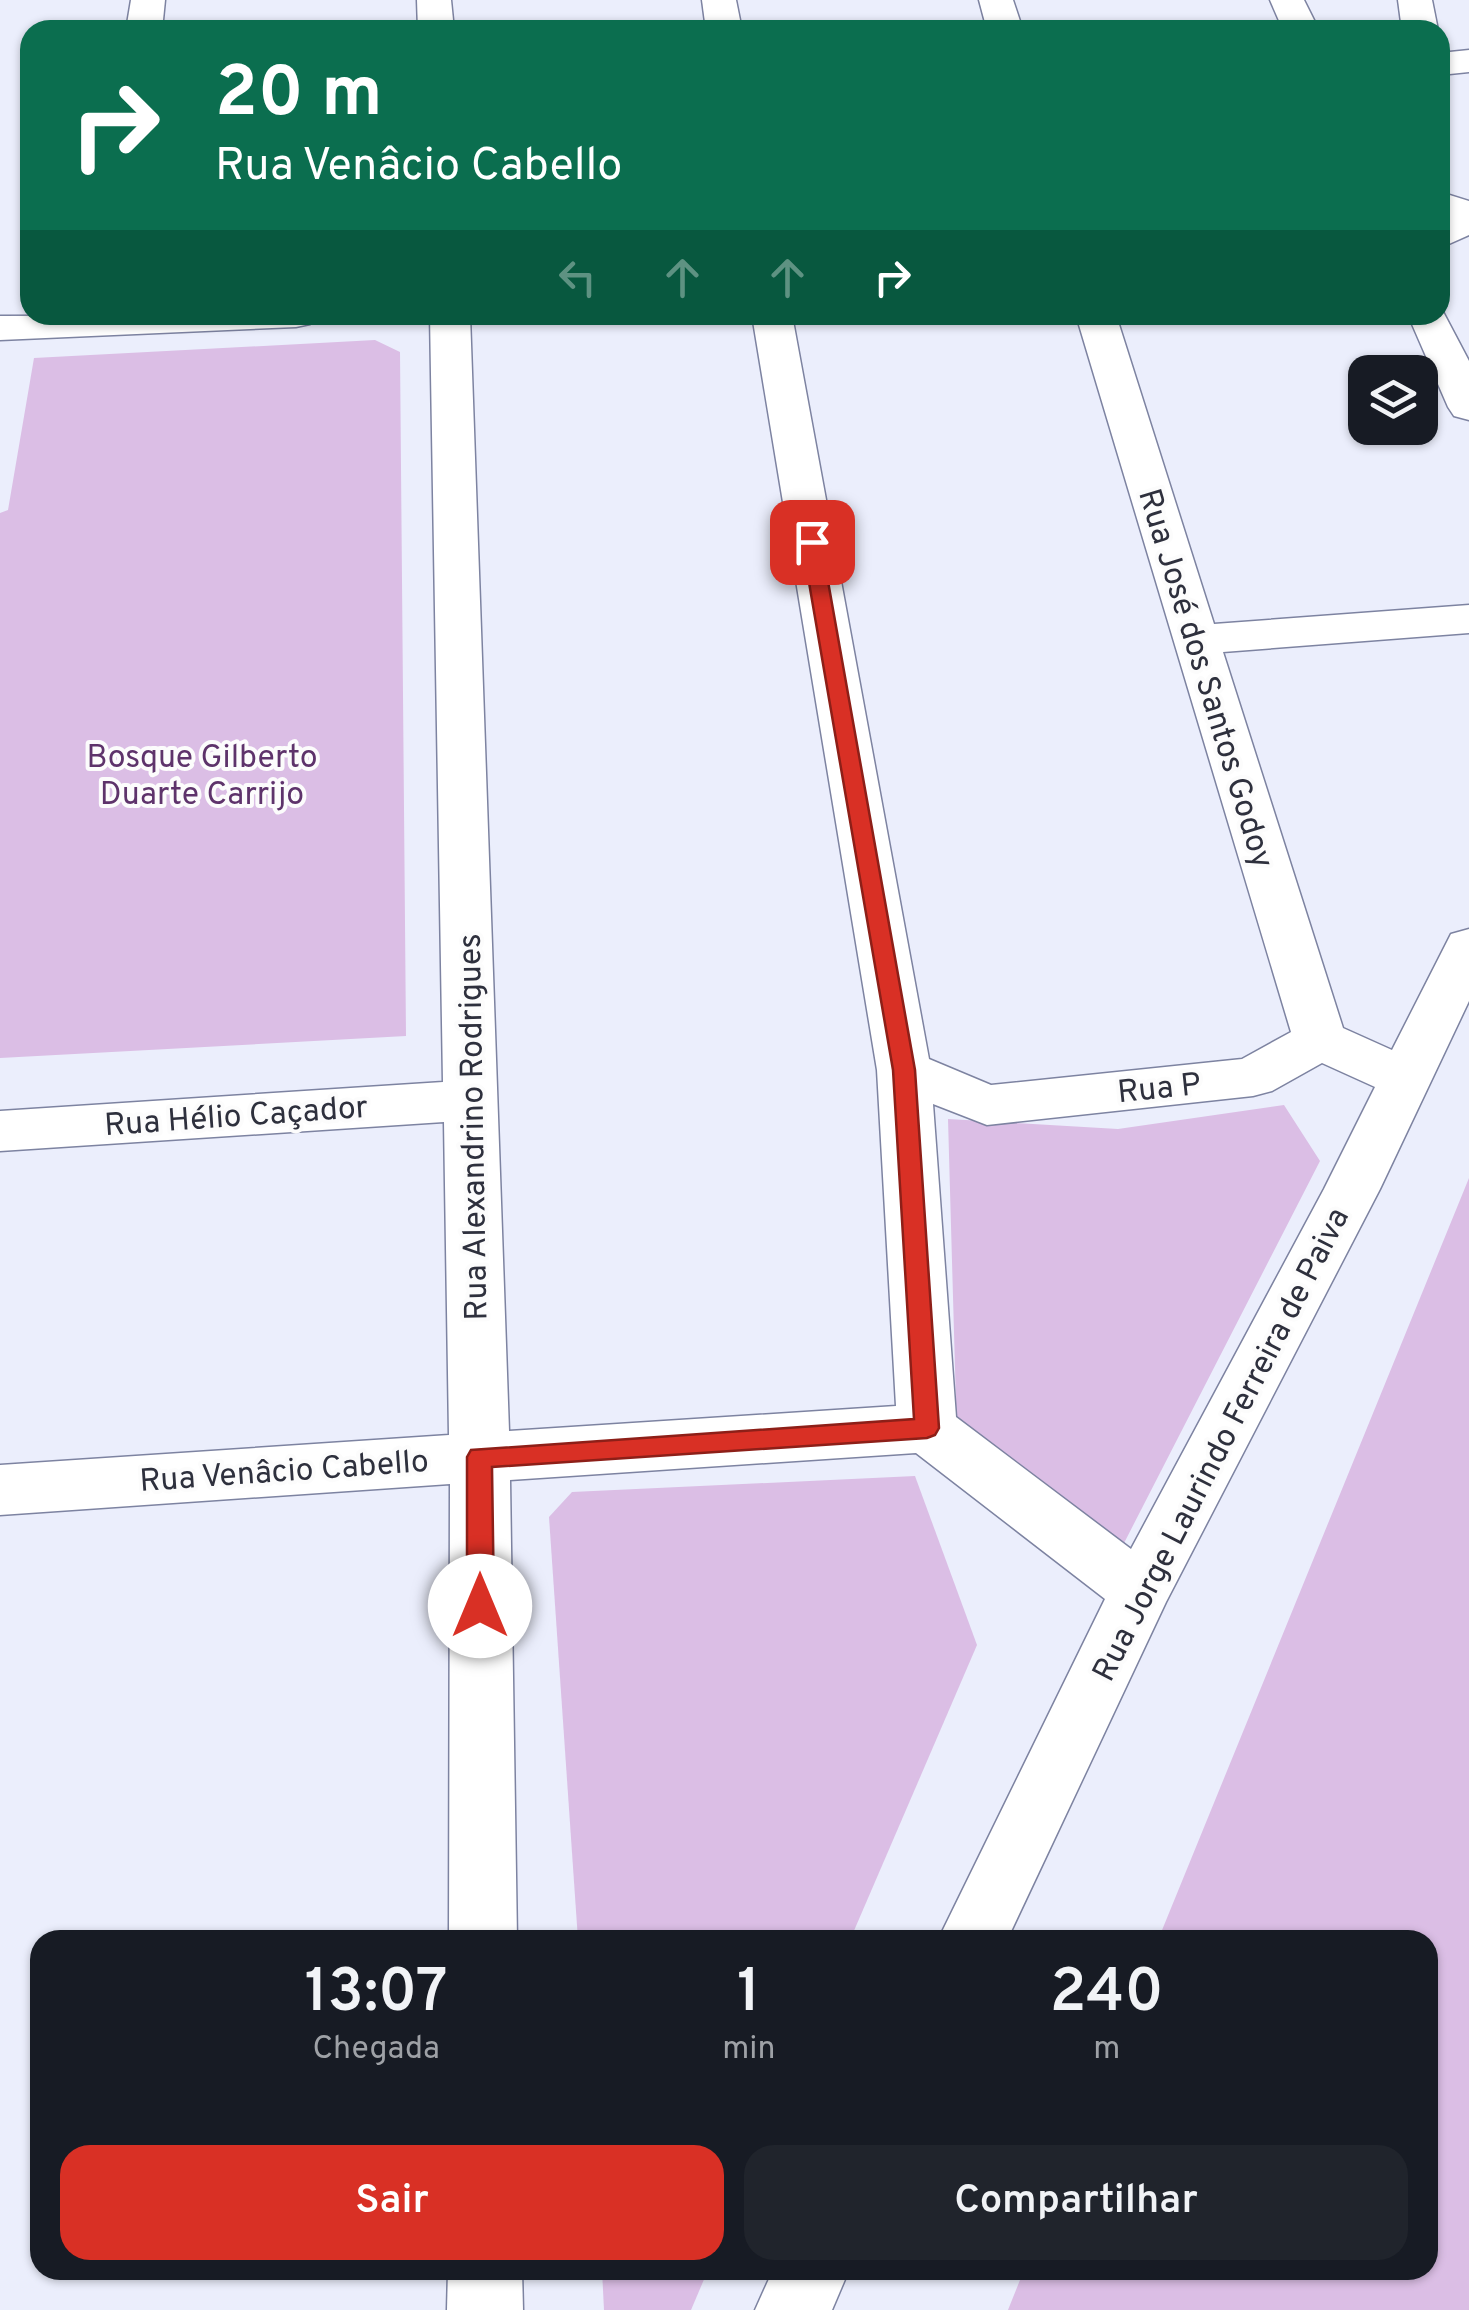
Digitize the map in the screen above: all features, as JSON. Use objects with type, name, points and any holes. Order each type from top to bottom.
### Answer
[{"type":"street","points":[[0,328],[38,325]]},
{"type":"street","name":"Rua Alexandrino Rodrigues","points":[[450,325],[480,1457],[483,1930]]},
{"type":"street","points":[[774,325],[904,1070],[927,1428],[1140,1590]]},
{"type":"street","name":"Rua José dos Santos Godoy","points":[[1099,325],[1320,1040]]},
{"type":"street","points":[[1433,325],[1469,406]]},
{"type":"street","points":[[1195,640],[1469,618]]},
{"type":"street","name":"Rua Jorge Laurindo Ferreira de Paiva","points":[[977,1930],[1140,1590],[1352,1189],[1469,947]]},
{"type":"street","points":[[1320,1040],[1403,1078]]},
{"type":"street","name":"Rua P","points":[[904,1070],[987,1104],[1253,1077],[1320,1040]]},
{"type":"street","name":"Rua Hélio Caçador","points":[[0,1131],[472,1100]]},
{"type":"street","name":"Rua Venâcio Cabello","points":[[0,1490],[927,1428]]},
{"type":"street","points":[[485,2280],[485,2310]]},
{"type":"street","points":[[793,2310],[807,2280]]},
{"type":"green space","name":"Bosque Gilberto Duarte Carrijo","points":[[375,340],[400,352],[406,1036],[0,1058],[0,513],[8,510],[34,358]]},
{"type":"green space","points":[[1284,1105],[1320,1161],[1121,1549],[957,1439],[948,1119],[1118,1129]]},
{"type":"green space","points":[[1469,1178],[1469,2310],[1008,2310],[1020,2280],[1438,2280],[1438,1930],[1162,1930]]},
{"type":"green space","points":[[915,1476],[977,1645],[854,1930],[577,1930],[549,1517],[572,1492]]},
{"type":"green space","points":[[602,2280],[704,2280],[691,2310],[604,2310]]},
{"type":"route","points":[[480,1606],[480,1457],[927,1428],[904,1070],[812,542]]}]
